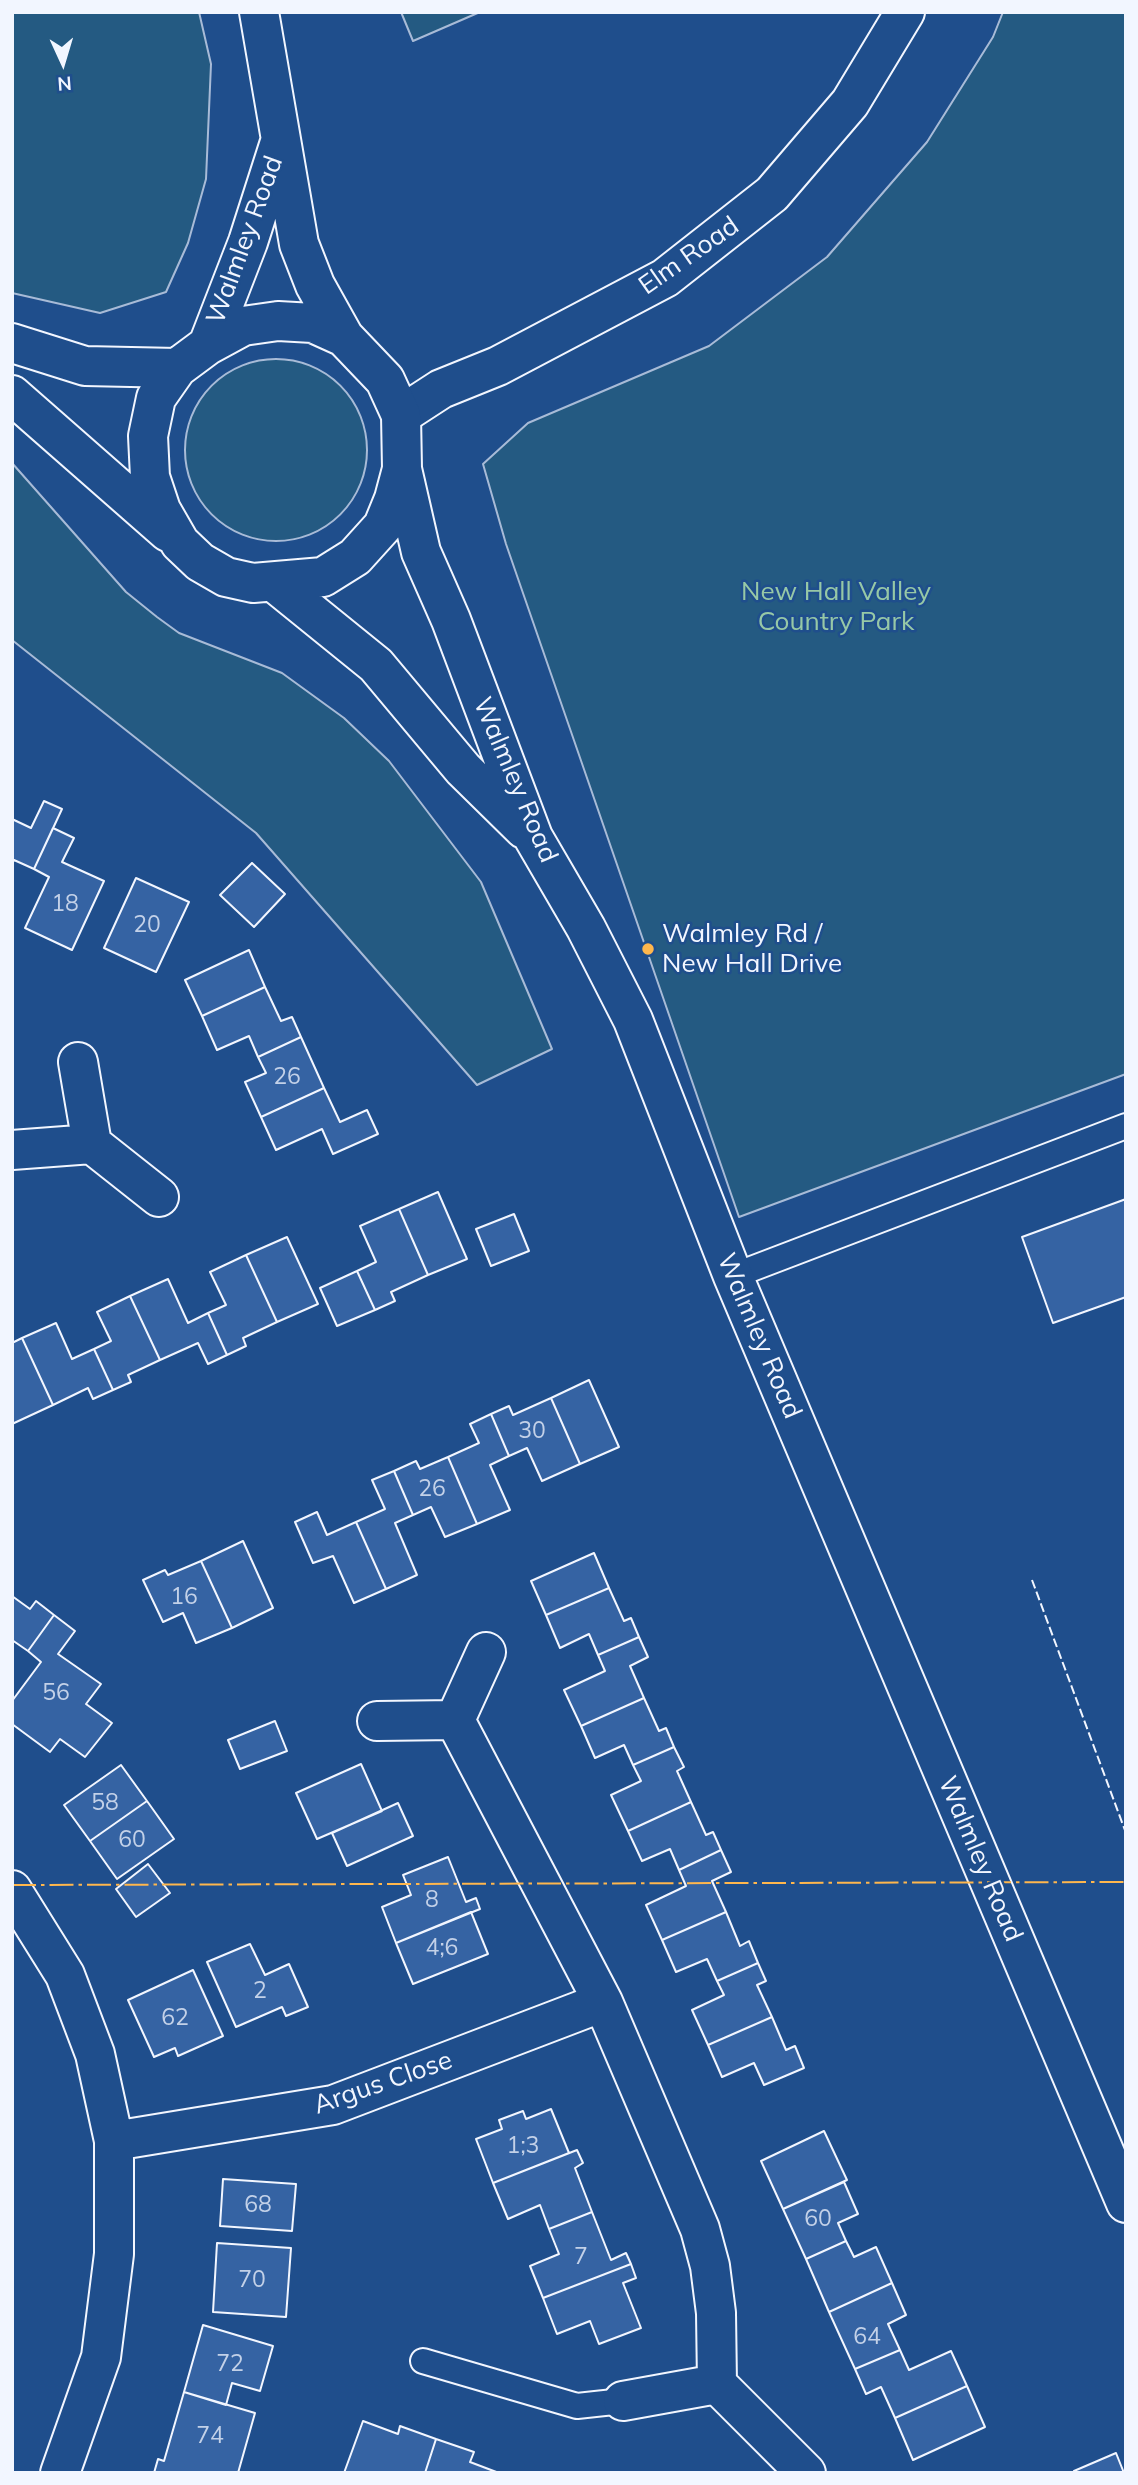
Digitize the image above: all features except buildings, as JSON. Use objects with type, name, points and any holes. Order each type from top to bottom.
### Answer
[{"type":"main road","name":"Walmley Road","points":[[259,12],[299,244],[315,285],[344,337]]},
{"type":"main road","name":"Elm Road","points":[[401,415],[441,389],[498,366],[665,278],[772,194],[850,103],[905,12]]},
{"type":"main road","name":"Walmley Road","points":[[208,345],[248,242],[282,136]]},
{"type":"main road","points":[[12,395],[200,562],[226,577],[253,583],[275,584],[323,577],[355,557],[383,526],[402,469],[401,415],[385,380],[344,337],[313,323],[278,321],[243,326],[208,345],[177,368],[156,398],[148,436],[150,477],[161,510],[180,543]]},
{"type":"main road","points":[[12,343],[85,366],[177,368]]},
{"type":"main road","name":"Walmley Road","points":[[402,469],[421,552],[451,620],[533,837],[586,928],[633,1020],[733,1276],[1126,2203]]},
{"type":"main road","points":[[275,584],[376,665],[463,769],[533,837]]},
{"type":"main road","points":[[78,1062],[92,1144],[159,1197]]},
{"type":"main road","points":[[12,1150],[92,1144]]},
{"type":"main road","points":[[455,1720],[486,1652]]},
{"type":"main road","points":[[377,1721],[455,1720]]},
{"type":"main road","points":[[455,1720],[603,2002],[700,2228],[710,2266],[716,2313],[717,2384],[806,2473]]},
{"type":"main road","points":[[12,1890],[65,1975],[95,2054],[114,2141],[114,2254],[101,2357],[60,2473]]},
{"type":"main road","name":"Argus Close","points":[[114,2141],[333,2105],[603,2002]]},
{"type":"main road","points":[[623,2401],[717,2384]]},
{"type":"lane","points":[[733,1276],[1126,1126]]},
{"type":"lane","points":[[423,2361],[576,2406],[623,2401]]},
{"type":"green space","points":[[12,12],[199,12],[211,64],[206,179],[188,243],[166,292],[100,313],[12,293]]},
{"type":"green space","points":[[401,12],[480,12],[413,41]]},
{"type":"green space","name":"New Hall Valley Country Park","points":[[1003,12],[1126,12],[1126,1074],[739,1217],[506,544],[483,464],[528,423],[709,346],[827,257],[927,142],[993,37]]},
{"type":"green space","points":[[276,359],[311,366],[327,374],[340,386],[352,399],[360,415],[367,450],[360,485],[352,501],[340,514],[327,526],[311,534],[276,541],[241,534],[225,526],[212,514],[200,501],[192,485],[185,450],[192,415],[200,399],[212,386],[225,374],[241,366]]},
{"type":"green space","points":[[12,463],[126,592],[157,617],[179,633],[282,673],[344,718],[389,761],[481,882],[552,1049],[477,1085],[256,833],[12,640]]},
{"type":"fence","points":[[1032,1580],[1126,1833]]},
{"type":"power","points":[[12,1885],[1126,1882]]},
{"type":"place","name":"Walmley Rd / New Hall Drive","points":[[648,949]]}]
